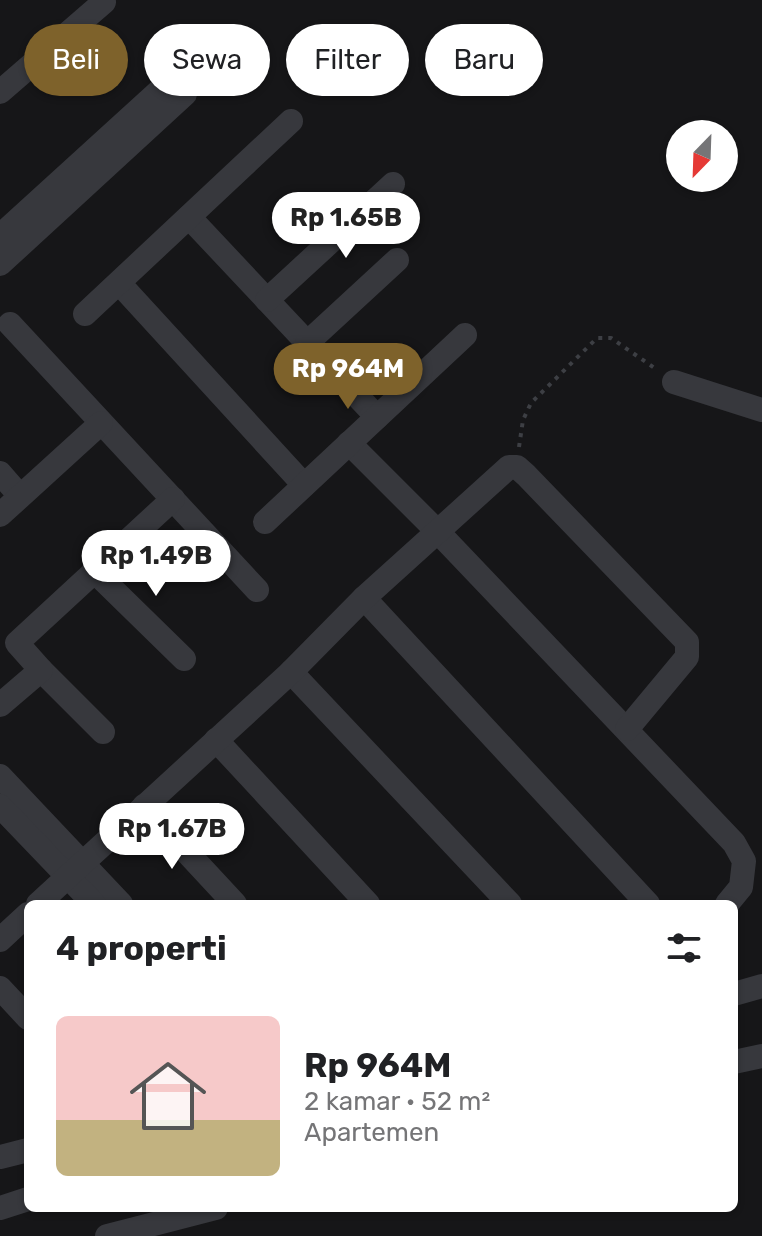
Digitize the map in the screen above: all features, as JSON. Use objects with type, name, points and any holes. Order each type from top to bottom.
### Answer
[{"type":"street","points":[[0,92],[104,2]]},
{"type":"street","points":[[85,314],[291,121]]},
{"type":"street","points":[[0,236],[82,174],[0,264]]},
{"type":"street","points":[[267,300],[393,184]]},
{"type":"street","points":[[189,217],[377,417]]},
{"type":"street","points":[[307,343],[397,260]]},
{"type":"street","points":[[119,283],[304,485]]},
{"type":"street","points":[[10,324],[257,590]]},
{"type":"street","points":[[265,522],[465,335]]},
{"type":"street","points":[[674,382],[762,410]]},
{"type":"street","points":[[0,515],[101,423]]},
{"type":"street","points":[[349,443],[734,843],[744,861],[741,887],[730,900]]},
{"type":"street","points":[[42,900],[291,672],[364,598],[509,467],[517,467],[687,642],[687,657],[627,729]]},
{"type":"street","points":[[0,473],[20,496]]},
{"type":"street","points":[[103,732],[17,643],[173,499]]},
{"type":"street","points":[[95,572],[184,659]]},
{"type":"street","points":[[364,598],[644,900]]},
{"type":"street","points":[[0,705],[41,670]]},
{"type":"street","points":[[291,672],[506,900]]},
{"type":"street","points":[[216,740],[364,900]]},
{"type":"street","points":[[0,776],[75,869],[92,900]]},
{"type":"street","points":[[0,806],[116,900]]},
{"type":"street","points":[[144,806],[231,900]]},
{"type":"street","points":[[0,940],[24,918]]},
{"type":"street","points":[[738,993],[762,986]]},
{"type":"street","points":[[0,988],[24,1014]]},
{"type":"street","points":[[738,1061],[762,1056]]},
{"type":"street","points":[[0,1208],[24,1200]]},
{"type":"street","points":[[107,1236],[200,1212]]},
{"type":"path","points":[[517,467],[523,420],[531,403],[597,338],[611,338],[674,382]]}]
